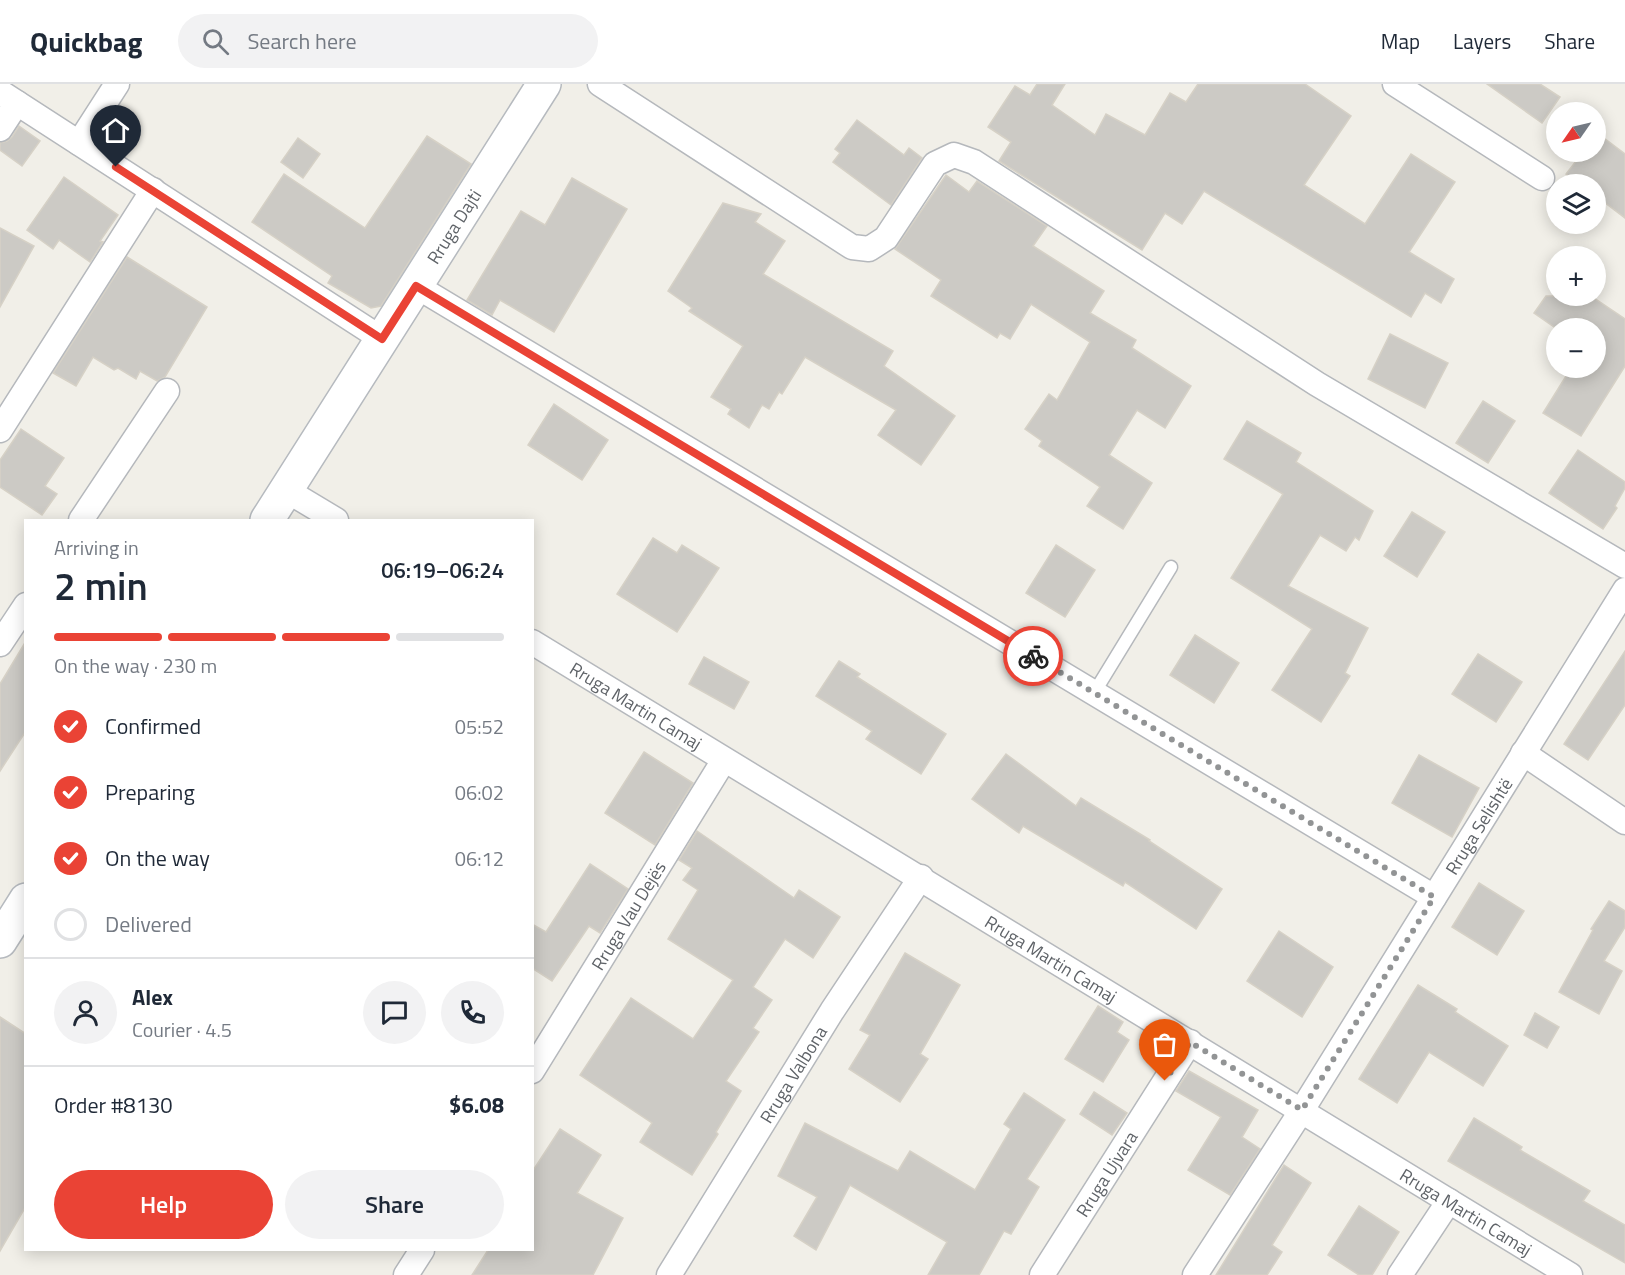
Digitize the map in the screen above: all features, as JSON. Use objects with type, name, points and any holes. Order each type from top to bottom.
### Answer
[{"type":"street","points":[[79,143],[117,84]]},
{"type":"street","name":"Rruga Dajti","points":[[268,519],[544,84]]},
{"type":"street","points":[[600,84],[852,247],[868,249],[886,238],[935,164],[954,155],[974,162],[1317,384],[1625,566]]},
{"type":"street","points":[[1395,84],[1542,178]]},
{"type":"street","points":[[0,129],[8,98],[382,339]]},
{"type":"street","points":[[0,430],[153,190]]},
{"type":"street","points":[[416,286],[1434,897]]},
{"type":"street","points":[[82,519],[167,391]]},
{"type":"street","points":[[286,490],[334,519]]},
{"type":"street","name":"Rruga Selishtë","points":[[1195,1275],[1302,1110],[1625,590]]},
{"type":"street","points":[[0,644],[24,608]]},
{"type":"street","name":"Rruga Martin Camaj","points":[[534,643],[921,877],[1570,1275]]},
{"type":"street","points":[[1523,753],[1625,822]]},
{"type":"street","name":"Rruga Vau Dejës","points":[[534,1068],[724,760]]},
{"type":"street","name":"Rruga Valbona","points":[[669,1275],[832,1011],[921,877]]},
{"type":"street","points":[[0,940],[24,903]]},
{"type":"street","name":"Rruga Ujvara","points":[[1042,1275],[1190,1042]]},
{"type":"street","points":[[1400,1275],[1449,1201]]},
{"type":"street","points":[[406,1275],[421,1251]]},
{"type":"lane","points":[[1094,693],[1171,567]]},
{"type":"building","points":[[1037,84],[1065,84],[1052,105],[1095,135],[1106,114],[1145,135],[1170,93],[1186,102],[1198,84],[1305,84],[1351,116],[1304,185],[1365,224],[1411,154],[1455,182],[1409,252],[1454,279],[1441,303],[1425,293],[1411,317],[1204,191],[1182,224],[1165,213],[1142,250],[999,161],[1011,142],[988,127],[1015,86],[1030,95]]},
{"type":"building","points":[[1487,84],[1540,84],[1560,97],[1557,102],[1546,102],[1546,117],[1542,123]]},
{"type":"building","points":[[857,120],[904,155],[909,148],[922,158],[891,205],[833,162],[840,153],[835,149]]},
{"type":"building","points":[[19,126],[40,141],[22,166],[0,150],[0,143],[12,137]]},
{"type":"building","points":[[427,136],[471,164],[381,306],[371,308],[328,283],[332,276],[252,222],[284,174],[365,228]]},
{"type":"building","points":[[298,138],[320,154],[303,178],[281,162]]},
{"type":"building","points":[[1606,140],[1625,154],[1625,218],[1606,204],[1606,174],[1566,174],[1575,162],[1606,162]]},
{"type":"building","points":[[946,175],[969,192],[977,181],[1047,226],[1033,246],[1104,291],[1090,313],[1136,340],[1132,348],[1191,386],[1165,428],[1137,410],[1109,455],[1152,483],[1123,529],[1087,506],[1100,487],[1039,446],[1042,441],[1025,429],[1049,394],[1057,400],[1090,342],[1031,304],[1010,339],[1000,333],[997,338],[931,296],[941,280],[895,249]]},
{"type":"building","points":[[64,177],[118,215],[100,241],[103,242],[90,262],[59,240],[53,249],[27,230]]},
{"type":"building","points":[[572,178],[627,209],[554,332],[500,300],[492,315],[467,300],[521,211],[545,225]]},
{"type":"building","points":[[723,203],[761,214],[755,222],[785,241],[763,274],[893,351],[884,366],[955,416],[921,465],[878,435],[896,410],[805,357],[782,394],[779,392],[769,409],[762,405],[749,428],[728,414],[731,409],[711,397],[743,346],[689,311],[692,308],[668,291]]},
{"type":"building","points":[[0,228],[34,246],[0,307]]},
{"type":"building","points":[[127,257],[207,307],[165,377],[157,381],[140,371],[136,379],[118,368],[114,370],[93,357],[76,386],[53,373]]},
{"type":"building","points":[[1546,296],[1546,306],[1606,306],[1625,319],[1625,366],[1581,436],[1543,413],[1565,378],[1606,378],[1606,318],[1546,318],[1546,321],[1534,313]]},
{"type":"building","points":[[1390,334],[1448,363],[1425,408],[1368,379]]},
{"type":"building","points":[[1483,401],[1515,421],[1488,463],[1456,443]]},
{"type":"building","points":[[554,404],[608,440],[582,480],[528,445]]},
{"type":"building","points":[[1247,421],[1301,453],[1296,462],[1373,511],[1359,540],[1355,537],[1346,551],[1320,535],[1288,586],[1368,628],[1345,673],[1350,676],[1321,722],[1272,690],[1312,629],[1231,578],[1283,494],[1224,459]]},
{"type":"building","points":[[21,429],[64,458],[45,486],[57,494],[42,515],[0,487],[0,460]]},
{"type":"building","points":[[1578,450],[1625,482],[1625,488],[1615,506],[1617,508],[1603,529],[1549,493]]},
{"type":"building","points":[[1412,512],[1445,532],[1417,577],[1384,556]]},
{"type":"building","points":[[653,538],[677,553],[682,545],[719,568],[677,632],[617,594]]},
{"type":"building","points":[[1056,545],[1095,570],[1065,617],[1026,593]]},
{"type":"building","points":[[1195,635],[1239,663],[1214,703],[1170,675]]},
{"type":"building","points":[[24,644],[24,734],[0,771],[0,684]]},
{"type":"building","points":[[1625,651],[1625,705],[1588,760],[1564,744]]},
{"type":"building","points":[[1478,654],[1522,682],[1496,722],[1452,694]]},
{"type":"building","points":[[704,657],[749,682],[734,709],[689,684]]},
{"type":"building","points":[[839,661],[860,674],[857,677],[946,734],[921,774],[866,739],[872,731],[816,696]]},
{"type":"building","points":[[644,752],[693,783],[655,845],[605,813]]},
{"type":"building","points":[[1006,754],[1076,806],[1081,798],[1150,840],[1222,889],[1196,929],[1125,882],[1123,886],[1023,826],[1019,833],[972,799]]},
{"type":"building","points":[[1419,755],[1479,788],[1452,837],[1392,803]]},
{"type":"building","points":[[697,831],[794,898],[799,890],[840,917],[813,958],[785,939],[753,987],[772,1000],[753,1028],[759,1032],[726,1081],[741,1091],[692,1175],[640,1142],[652,1123],[580,1075],[631,998],[693,1039],[733,980],[668,939],[698,890],[683,880],[692,868],[679,860]]},
{"type":"building","points":[[590,864],[628,889],[600,933],[589,926],[552,981],[534,969],[534,925],[546,932]]},
{"type":"building","points":[[1479,883],[1524,911],[1497,955],[1452,927]]},
{"type":"building","points":[[1609,901],[1625,911],[1625,927],[1604,961],[1622,971],[1599,1014],[1559,992],[1593,930],[1591,929]]},
{"type":"building","points":[[1279,931],[1333,967],[1302,1017],[1247,981]]},
{"type":"building","points":[[905,953],[960,985],[920,1054],[928,1059],[900,1102],[849,1069],[870,1035],[860,1030]]},
{"type":"building","points":[[1418,985],[1457,1009],[1455,1012],[1508,1046],[1483,1086],[1429,1052],[1397,1103],[1359,1079]]},
{"type":"building","points":[[1098,1006],[1123,1022],[1117,1032],[1129,1040],[1103,1082],[1065,1059]]},
{"type":"building","points":[[1535,1013],[1559,1027],[1547,1048],[1524,1035]]},
{"type":"building","points":[[0,1017],[24,1033],[24,1209],[0,1251]]},
{"type":"building","points":[[1189,1071],[1258,1110],[1242,1137],[1260,1149],[1230,1195],[1188,1170],[1221,1117],[1176,1091]]},
{"type":"building","points":[[1094,1092],[1127,1113],[1112,1135],[1080,1114]]},
{"type":"building","points":[[1024,1093],[1065,1120],[1027,1179],[1039,1187],[1011,1234],[1004,1231],[979,1275],[928,1275],[947,1242],[850,1185],[816,1250],[794,1236],[817,1197],[778,1176],[805,1123],[898,1171],[910,1151],[975,1190],[1011,1129],[1004,1124]]},
{"type":"building","points":[[1474,1118],[1522,1147],[1520,1150],[1590,1191],[1583,1201],[1625,1225],[1625,1263],[1448,1161]]},
{"type":"building","points":[[560,1129],[601,1155],[577,1193],[623,1218],[593,1275],[472,1275],[487,1251],[534,1251],[534,1169]]},
{"type":"building","points":[[1284,1165],[1311,1183],[1272,1245],[1282,1252],[1267,1275],[1216,1275]]},
{"type":"building","points":[[1359,1206],[1399,1232],[1372,1275],[1359,1275],[1328,1255]]},
{"type":"way so far","points":[[1033,656],[1434,897],[1302,1110],[1190,1042],[1165,1081]]},
{"type":"route","points":[[116,167],[382,339],[416,286],[1033,656]]}]
